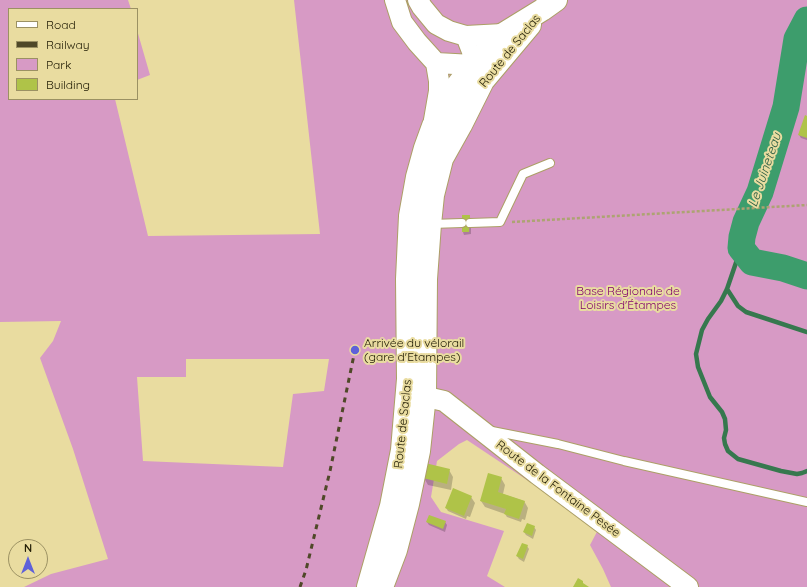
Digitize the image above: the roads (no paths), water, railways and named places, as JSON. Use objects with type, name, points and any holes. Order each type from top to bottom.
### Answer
[{"type":"main road","name":"Route de Saclas","points":[[368,587],[391,506],[402,450],[408,379],[407,279],[410,216],[417,177],[425,148],[432,126],[449,96],[473,65],[503,34],[549,5]]},
{"type":"main road","name":"Route de Saclas","points":[[382,587],[396,550],[408,504],[419,451],[426,395],[426,279],[430,224],[433,195],[442,159],[483,81],[549,5]]},
{"type":"street","points":[[395,0],[402,22],[417,42],[436,63],[439,91],[432,126]]},
{"type":"street","points":[[418,0],[436,24],[449,31],[466,36],[503,34]]},
{"type":"street","points":[[442,159],[447,127],[475,77],[473,54],[466,36]]},
{"type":"street","points":[[436,63],[473,65],[498,64]]},
{"type":"street","points":[[408,379],[416,388],[426,395]]},
{"type":"street","name":"Route de la Fontaine Pesée","points":[[426,395],[431,398],[444,401],[543,479],[688,587]]},
{"type":"lane","points":[[430,224],[500,222],[524,174],[550,163]]},
{"type":"lane","points":[[479,429],[558,444],[624,461],[807,502]]},
{"type":"waterway","name":"Le Juineteau","points":[[807,20],[797,39],[786,107],[760,192],[746,222],[741,248],[752,262],[783,268],[807,276]]},
{"type":"waterway","points":[[741,248],[727,289],[702,330],[696,354],[698,367],[710,397],[722,412],[725,419],[726,430],[724,438],[728,451],[738,459],[781,471],[797,474],[807,471]]},
{"type":"waterway","points":[[727,289],[738,306],[746,312],[807,332]]},
{"type":"railway","points":[[300,587],[306,570],[330,471],[355,350]]},
{"type":"place","name":"Arrivée du vélorail (gare d'Etampes)","points":[[355,350]]},
{"type":"park label","name":"Base Régionale de Loisirs d'Étampes","points":[[628,298]]}]
